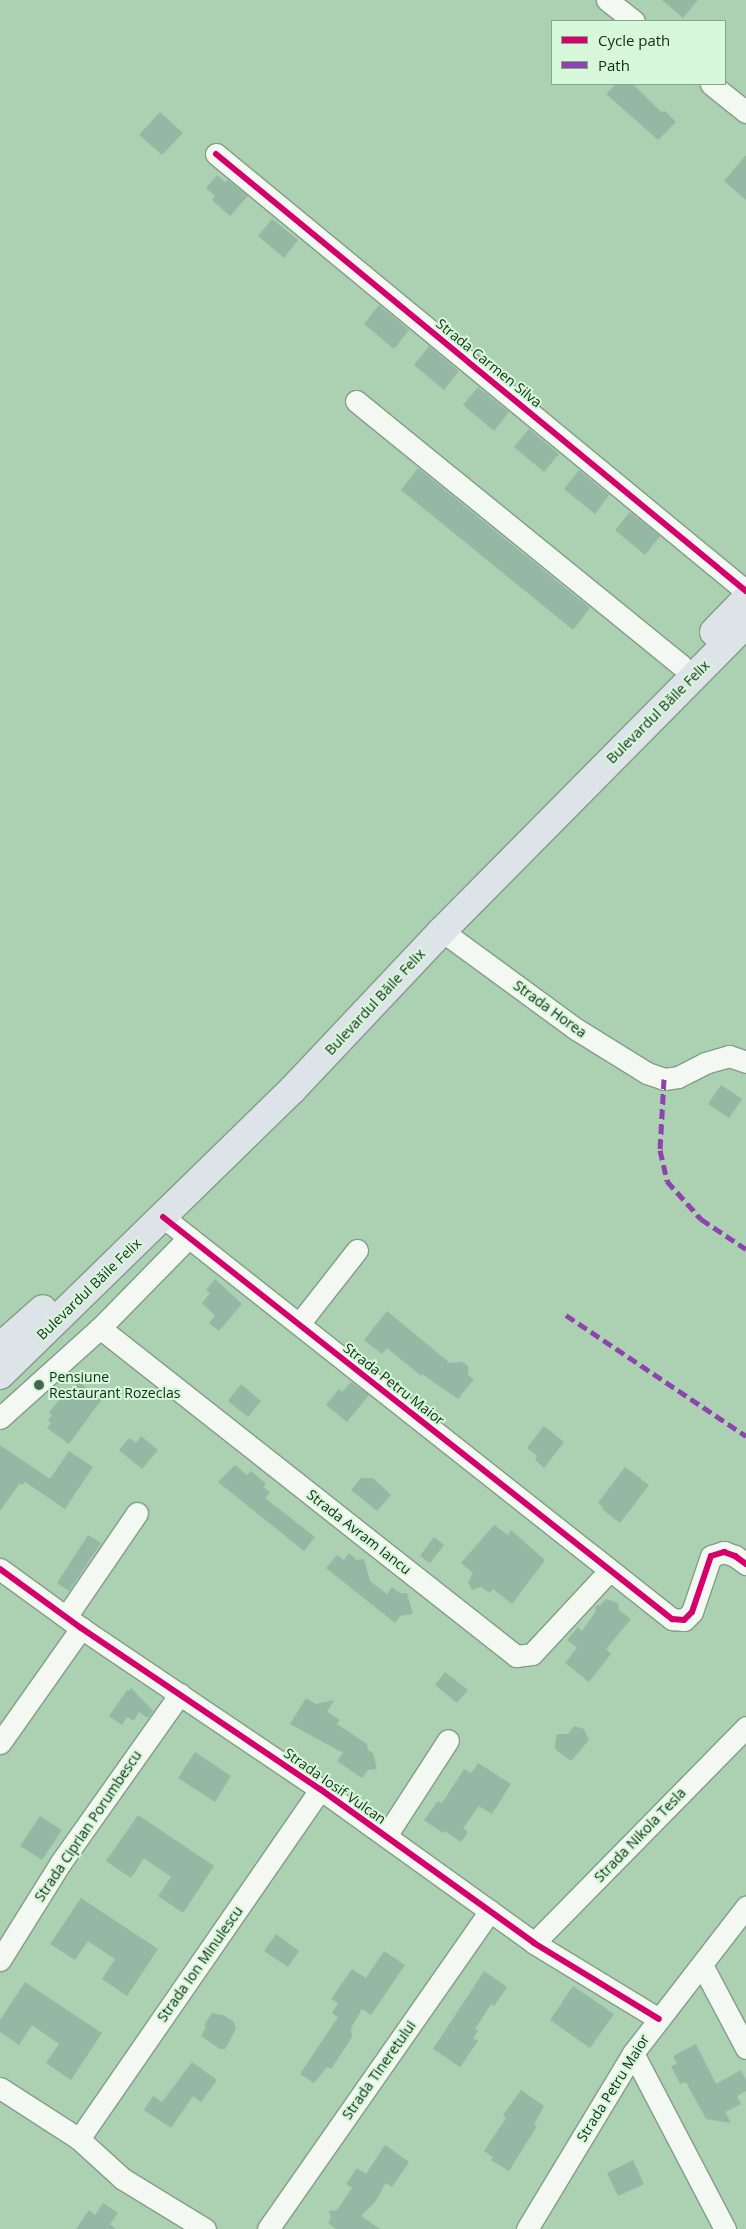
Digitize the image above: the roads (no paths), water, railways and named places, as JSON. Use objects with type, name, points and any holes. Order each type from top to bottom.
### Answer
[{"type":"main road","name":"Bulevardul Băile Felix","points":[[0,1347],[104,1250],[287,1070],[451,897],[746,600]]},
{"type":"main road","name":"Bulevardul Băile Felix","points":[[0,1375],[293,1089],[442,931],[745,627]]},
{"type":"street","points":[[607,0],[633,20]]},
{"type":"street","points":[[712,85],[746,112]]},
{"type":"street","name":"Strada Carmen Silva","points":[[216,154],[746,591]]},
{"type":"street","points":[[356,401],[680,665]]},
{"type":"street","name":"Strada Horea","points":[[442,931],[576,1029],[647,1073],[664,1079],[678,1077],[705,1063],[729,1056],[746,1062]]},
{"type":"street","name":"Strada Petru Maior","points":[[163,1217],[610,1570]]},
{"type":"street","points":[[0,1418],[100,1328],[189,1237]]},
{"type":"street","points":[[299,1324],[357,1250]]},
{"type":"street","name":"Strada Avram Iancu","points":[[100,1328],[516,1656],[532,1654],[610,1570]]},
{"type":"street","points":[[0,1743],[137,1512]]},
{"type":"street","points":[[610,1570],[672,1619],[684,1620],[692,1612],[711,1556],[724,1552],[735,1556],[746,1564]]},
{"type":"street","name":"Strada Iosif Vulcan","points":[[0,1569],[73,1622],[320,1789],[534,1943],[659,2019]]},
{"type":"street","name":"Strada Ciprian Porumbescu","points":[[0,1960],[61,1862],[180,1694]]},
{"type":"street","name":"Strada Nikola Tesla","points":[[534,1943],[746,1727]]},
{"type":"street","points":[[386,1836],[448,1740]]},
{"type":"street","name":"Strada Ion Minulescu","points":[[79,2140],[320,1789]]},
{"type":"street","name":"Strada Petru Maior","points":[[527,2229],[634,2053],[746,1907]]},
{"type":"street","name":"Strada Tineretului","points":[[268,2229],[490,1911]]},
{"type":"street","points":[[702,1964],[746,2048]]},
{"type":"street","points":[[634,2053],[725,2229]]},
{"type":"street","points":[[0,2088],[79,2140],[123,2179],[205,2229]]},
{"type":"place","name":"Pensiune Restaurant Rozeclas","points":[[39,1385]]}]
